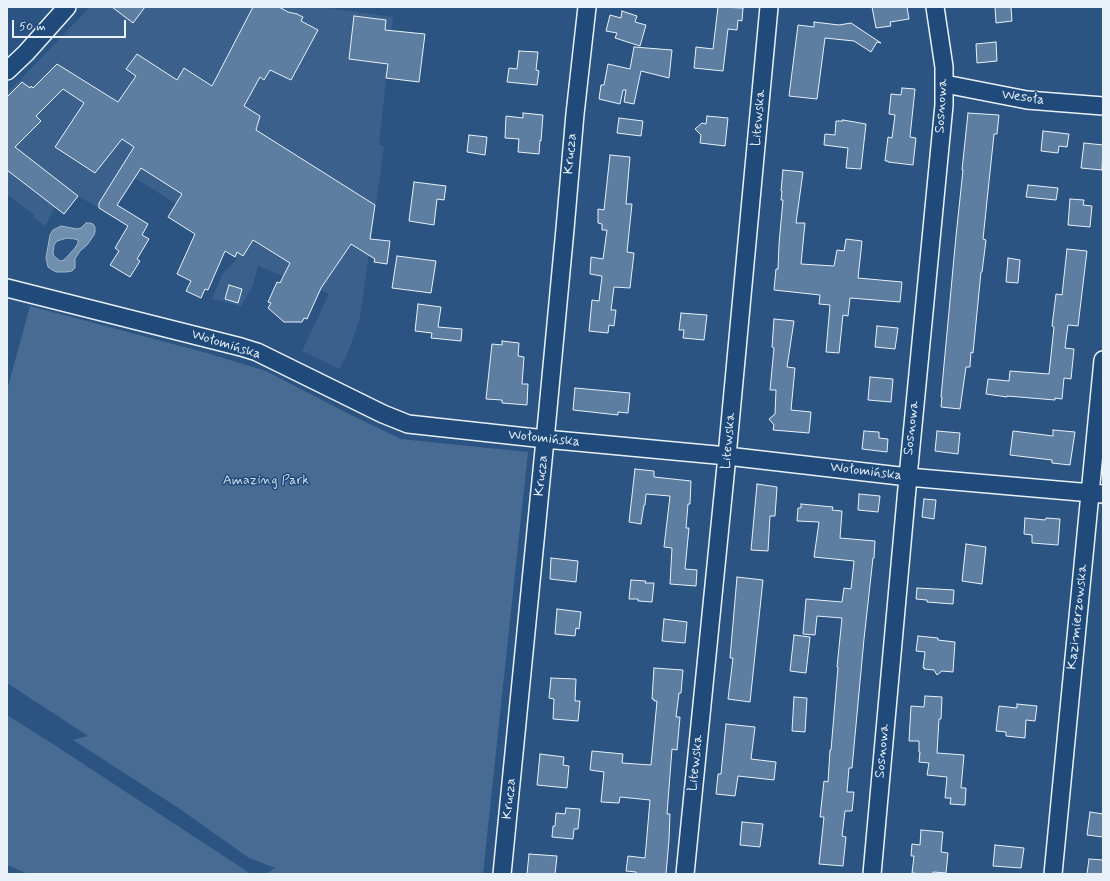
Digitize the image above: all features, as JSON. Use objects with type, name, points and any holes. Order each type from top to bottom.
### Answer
[{"type":"street","points":[[7,71],[26,53],[67,7]]},
{"type":"street","name":"Krucza","points":[[502,874],[545,439],[575,114],[587,7]]},
{"type":"street","name":"Litewska","points":[[685,874],[727,456],[769,7]]},
{"type":"street","name":"Sosnowa","points":[[872,874],[944,105],[944,67],[935,7]]},
{"type":"street","name":"Wesoła","points":[[945,84],[1027,100],[1103,106]]},
{"type":"street","name":"Wołomińska","points":[[7,288],[257,352],[383,414],[408,424],[545,439],[727,456],[908,477],[1097,493]]},
{"type":"street","name":"Kazimierzowska","points":[[1053,874],[1097,493],[1103,360]]},
{"type":"shaded area","points":[[90,7],[321,7],[393,17],[379,144],[384,146],[360,318],[350,347],[340,369],[302,351],[329,294],[258,266],[252,288],[241,306],[212,299],[223,273],[237,259],[186,228],[194,215],[135,178],[111,215],[78,196],[64,214],[55,207],[45,226],[33,217],[34,215],[7,194],[7,92]]},
{"type":"shaded area","points":[[86,223],[90,223],[95,227],[95,232],[87,245],[80,251],[75,259],[75,268],[72,271],[56,272],[48,267],[46,258],[50,235],[53,230],[61,226],[77,229],[81,228]],"holes":[[[67,238],[78,240],[78,243],[64,260],[60,261],[54,256],[54,245],[57,241]]]},
{"type":"green space","name":"Amazing Park","points":[[30,306],[207,353],[266,371],[401,439],[528,452],[483,874],[266,874],[275,868],[249,858],[180,809],[73,740],[88,736],[7,683],[7,390]]},
{"type":"green space","points":[[7,715],[251,874],[28,874],[7,865]]},
{"type":"building","points":[[112,7],[145,7],[133,23]]},
{"type":"building","points":[[253,7],[279,7],[303,17],[301,21],[318,30],[291,80],[270,70],[264,80],[260,77],[244,106],[260,116],[256,130],[375,205],[370,239],[390,241],[387,264],[374,262],[375,259],[351,244],[321,288],[307,319],[304,318],[302,322],[284,322],[268,308],[271,303],[268,302],[277,282],[280,283],[290,263],[253,240],[243,256],[237,252],[235,257],[225,251],[208,290],[205,289],[201,298],[186,291],[191,281],[177,274],[195,234],[168,217],[182,194],[141,168],[117,205],[148,224],[142,235],[149,239],[137,259],[140,261],[130,277],[110,265],[119,251],[115,248],[128,226],[99,208],[99,203],[134,147],[122,139],[95,173],[55,147],[84,103],[63,89],[36,116],[41,121],[15,147],[78,196],[64,214],[7,170],[7,97],[22,82],[30,88],[31,86],[33,88],[57,64],[118,102],[136,76],[126,69],[137,54],[177,80],[184,68],[212,86]]},
{"type":"building","points":[[718,7],[743,8],[742,21],[738,20],[737,30],[728,29],[723,71],[694,68],[696,47],[713,49]]},
{"type":"building","points":[[872,7],[907,7],[909,19],[890,22],[891,26],[876,28]]},
{"type":"building","points":[[995,7],[1011,7],[1012,21],[996,23]]},
{"type":"building","points":[[622,11],[637,16],[635,22],[646,25],[640,46],[615,38],[617,33],[606,31],[610,15],[621,18]]},
{"type":"building","points":[[354,16],[386,20],[385,30],[425,34],[419,82],[386,78],[388,64],[349,59]]},
{"type":"building","points":[[814,22],[839,25],[851,23],[881,43],[877,42],[871,52],[854,41],[825,38],[817,99],[789,96],[798,25],[814,27]]},
{"type":"building","points":[[996,42],[997,61],[977,63],[976,44]]},
{"type":"building","points":[[634,47],[672,50],[669,78],[641,71],[634,104],[624,102],[626,90],[623,90],[620,104],[599,99],[601,85],[604,85],[608,64],[630,69]]},
{"type":"building","points":[[519,51],[538,52],[536,70],[539,71],[537,85],[507,82],[509,68],[517,69]]},
{"type":"building","points":[[902,88],[915,89],[910,137],[916,138],[913,165],[885,161],[888,137],[892,138],[895,115],[889,114],[891,94],[901,95]]},
{"type":"building","points":[[523,113],[543,115],[539,154],[518,152],[519,139],[505,138],[506,116],[523,118]]},
{"type":"building","points":[[968,113],[999,115],[997,134],[994,134],[983,239],[986,240],[981,272],[973,353],[971,352],[970,367],[966,367],[960,409],[941,407],[941,397]]},
{"type":"building","points":[[707,116],[728,118],[725,146],[700,143],[701,135],[695,129],[702,123],[706,124]]},
{"type":"building","points":[[619,118],[643,121],[641,136],[617,133]]},
{"type":"building","points":[[843,120],[866,124],[861,169],[846,168],[848,148],[824,145],[825,134],[835,135],[836,121]]},
{"type":"building","points":[[1043,131],[1069,134],[1067,147],[1059,146],[1058,153],[1041,151]]},
{"type":"building","points":[[469,135],[487,137],[485,155],[467,152]]},
{"type":"building","points":[[1084,143],[1103,145],[1102,170],[1081,168]]},
{"type":"building","points":[[610,155],[630,157],[626,204],[632,204],[627,252],[634,253],[630,288],[614,287],[611,310],[616,310],[614,326],[609,325],[608,333],[589,331],[592,300],[599,301],[602,276],[590,274],[591,257],[603,259],[607,230],[602,230],[602,224],[598,223],[598,209],[604,210]]},
{"type":"building","points":[[783,170],[803,172],[796,223],[805,223],[801,264],[834,266],[837,250],[844,251],[846,239],[862,241],[858,278],[902,282],[900,302],[850,298],[848,316],[843,315],[839,353],[826,352],[830,305],[819,304],[820,295],[774,290],[776,269],[778,269],[783,200],[781,200],[781,191]]},
{"type":"building","points":[[414,182],[446,186],[444,200],[437,199],[434,225],[409,221]]},
{"type":"building","points":[[1028,185],[1058,188],[1056,200],[1026,197]]},
{"type":"building","points":[[1070,199],[1084,200],[1083,205],[1092,206],[1090,227],[1068,225]]},
{"type":"building","points":[[1067,249],[1087,251],[1078,326],[1068,325],[1065,348],[1074,349],[1071,379],[1064,378],[1062,399],[1055,398],[1055,400],[1007,397],[986,394],[988,379],[1009,381],[1010,371],[1049,374],[1056,294],[1062,295]]},
{"type":"building","points":[[397,256],[436,261],[431,293],[392,288]]},
{"type":"building","points":[[1008,258],[1020,260],[1018,283],[1006,282]]},
{"type":"building","points":[[229,285],[242,289],[238,303],[225,299]]},
{"type":"building","points":[[418,304],[441,307],[438,327],[462,329],[461,341],[431,338],[432,333],[415,331]]},
{"type":"building","points":[[681,313],[707,315],[704,340],[683,338],[684,330],[679,330]]},
{"type":"building","points":[[774,319],[794,321],[787,367],[795,368],[791,410],[811,412],[809,433],[773,430],[774,425],[769,419],[775,414],[776,390],[770,390],[774,348],[772,347]]},
{"type":"building","points":[[877,326],[898,328],[895,349],[875,347]]},
{"type":"building","points":[[502,341],[519,343],[518,356],[524,357],[522,384],[528,384],[527,405],[502,403],[502,400],[486,399],[492,344],[502,345]]},
{"type":"building","points":[[870,377],[893,379],[891,402],[868,400]]},
{"type":"building","points":[[575,388],[630,393],[628,413],[618,412],[618,415],[573,410]]},
{"type":"building","points":[[1053,430],[1075,432],[1070,465],[1052,463],[1052,460],[1010,455],[1013,431],[1053,436]]},
{"type":"building","points":[[864,431],[879,432],[879,438],[888,439],[887,452],[862,449]]},
{"type":"building","points":[[937,431],[960,433],[958,454],[935,451]]},
{"type":"building","points":[[635,469],[654,471],[654,477],[691,481],[690,504],[688,504],[686,528],[689,528],[685,569],[697,570],[696,586],[670,584],[672,548],[664,547],[670,496],[646,494],[641,524],[629,522]]},
{"type":"building","points":[[757,484],[777,487],[775,516],[770,516],[768,551],[751,550]]},
{"type":"building","points":[[859,494],[880,496],[878,512],[858,510]]},
{"type":"building","points":[[924,499],[936,500],[934,519],[922,517]]},
{"type":"building","points":[[801,504],[833,507],[832,510],[842,511],[840,538],[875,541],[852,768],[849,768],[847,792],[854,792],[852,811],[845,811],[842,836],[846,837],[843,866],[819,864],[824,817],[820,817],[824,781],[828,782],[842,618],[817,616],[815,635],[803,634],[806,599],[842,602],[844,588],[851,589],[854,561],[814,557],[819,522],[797,521],[798,508],[801,508]]},
{"type":"building","points":[[1025,518],[1045,520],[1046,518],[1060,519],[1058,545],[1032,543],[1032,535],[1024,534]]},
{"type":"building","points":[[966,544],[986,547],[982,584],[962,581]]},
{"type":"building","points":[[551,558],[578,561],[576,582],[550,579]]},
{"type":"building","points":[[737,577],[763,580],[750,702],[728,699],[733,658],[730,658]]},
{"type":"building","points":[[631,580],[654,583],[652,602],[629,599]]},
{"type":"building","points":[[917,588],[954,590],[953,604],[927,602],[927,600],[916,599]]},
{"type":"building","points":[[557,609],[581,612],[579,629],[576,628],[575,636],[555,634]]},
{"type":"building","points":[[664,619],[687,622],[685,643],[662,641]]},
{"type":"building","points":[[794,635],[810,637],[806,673],[790,671]]},
{"type":"building","points":[[918,636],[938,638],[938,640],[955,642],[953,672],[942,671],[937,675],[934,670],[923,668],[925,652],[916,651]]},
{"type":"building","points":[[654,668],[683,670],[681,693],[679,693],[676,717],[680,717],[677,750],[672,749],[667,814],[670,814],[666,874],[636,874],[636,872],[626,871],[628,856],[645,858],[650,800],[620,797],[619,803],[601,802],[604,772],[590,770],[592,751],[623,754],[622,763],[651,765],[657,701],[652,699]]},
{"type":"building","points":[[551,678],[576,679],[575,701],[580,701],[578,721],[553,719],[554,699],[549,698]]},
{"type":"building","points":[[925,696],[942,697],[937,753],[964,755],[961,788],[966,788],[965,805],[950,804],[951,798],[945,798],[947,777],[927,775],[929,763],[919,762],[919,741],[909,741],[911,706],[924,707]]},
{"type":"building","points":[[794,697],[807,698],[805,732],[792,731]]},
{"type":"building","points":[[1017,704],[1037,706],[1035,721],[1026,720],[1025,738],[1006,736],[1006,732],[996,731],[999,706],[1017,708]]},
{"type":"building","points":[[726,724],[755,727],[751,759],[776,762],[774,780],[738,776],[735,796],[716,794],[718,774],[721,774]]},
{"type":"building","points":[[540,754],[564,757],[563,765],[569,766],[567,788],[537,785]]},
{"type":"building","points":[[566,808],[580,809],[578,829],[574,829],[573,839],[552,837],[556,813],[565,814]]},
{"type":"building","points":[[1090,812],[1103,814],[1103,837],[1087,835]]},
{"type":"building","points":[[742,822],[763,824],[760,847],[740,845]]},
{"type":"building","points":[[921,830],[943,832],[941,852],[948,853],[946,873],[912,873],[914,856],[911,856],[912,844],[920,845]]},
{"type":"building","points":[[995,845],[1024,848],[1021,868],[993,866]]},
{"type":"building","points":[[529,854],[557,856],[555,874],[527,874]]},
{"type":"building","points":[[1089,859],[1103,860],[1103,874],[1087,874]]}]
